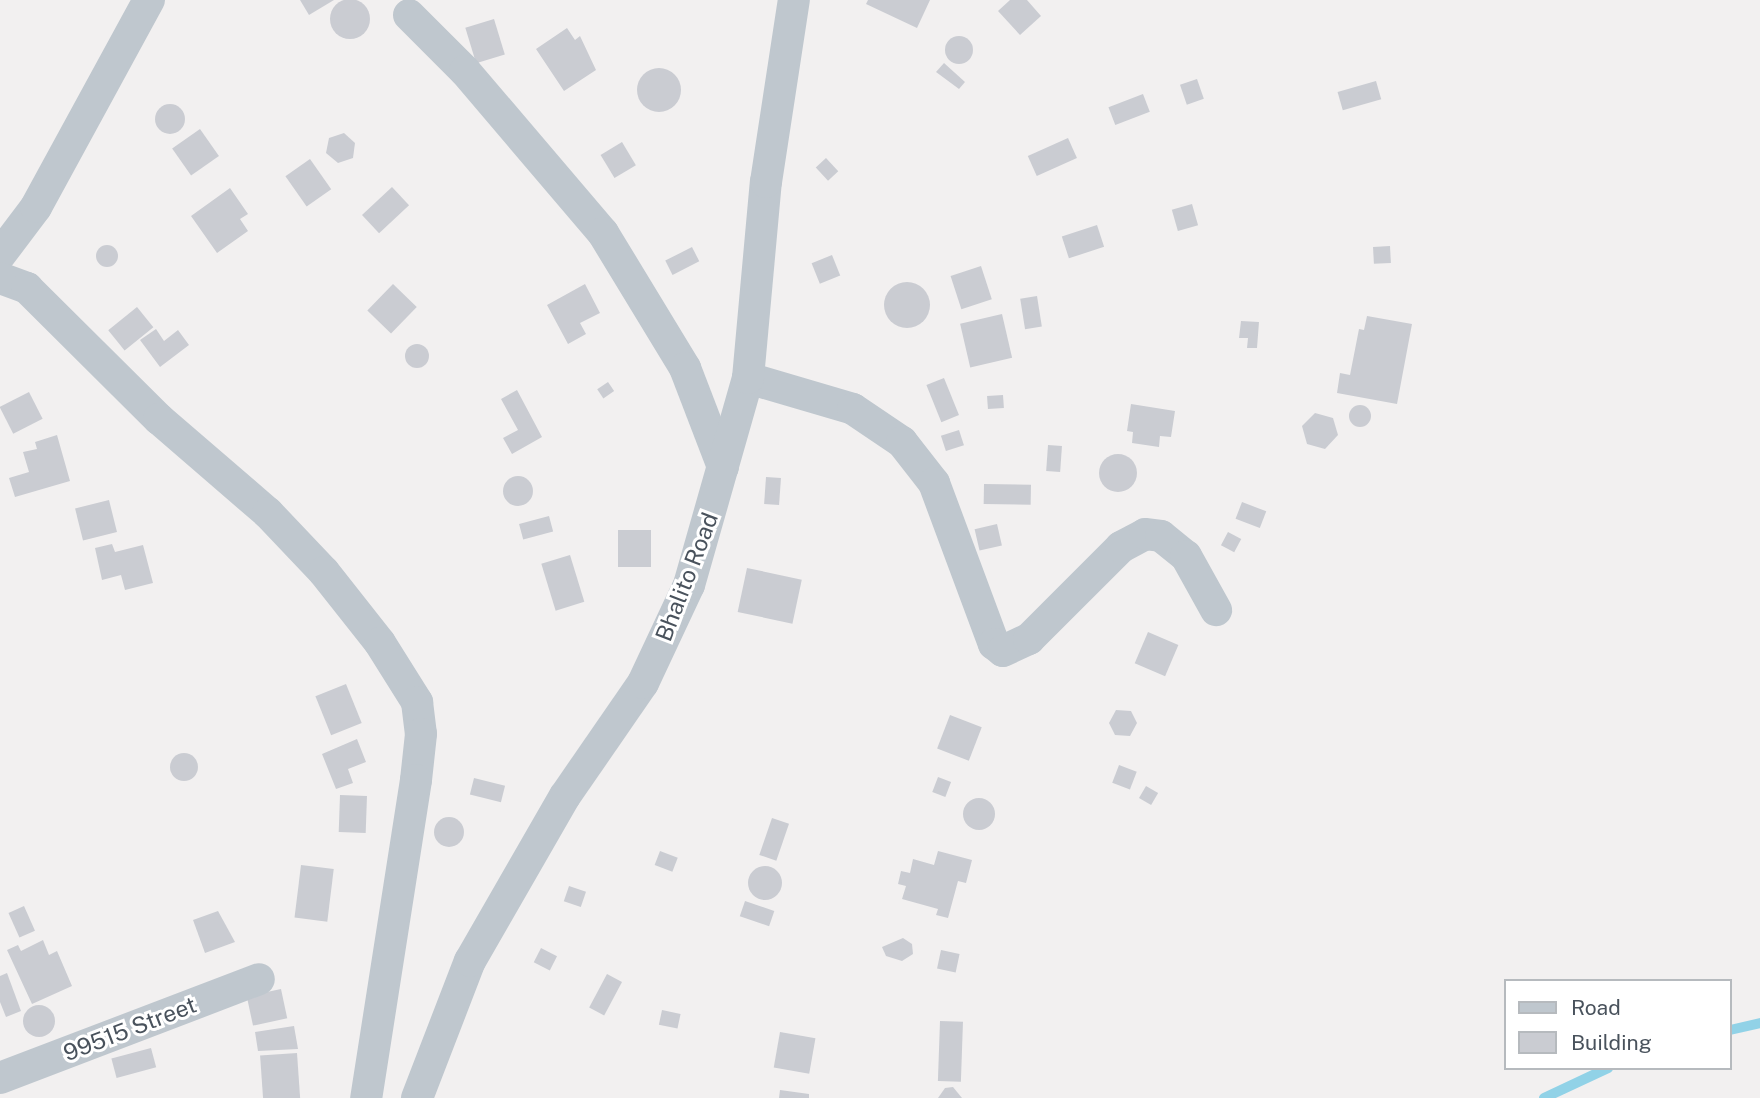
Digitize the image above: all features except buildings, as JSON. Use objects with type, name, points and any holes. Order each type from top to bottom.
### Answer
[{"type":"street","points":[[0,255],[36,207],[149,0]]},
{"type":"street","name":"Bhalito Road","points":[[417,1098],[470,961],[558,807],[643,683],[675,619],[713,513],[748,378],[766,182],[794,0]]},
{"type":"street","points":[[409,15],[465,71],[603,233],[685,368],[723,467]]},
{"type":"street","points":[[0,278],[27,288],[159,419],[268,513],[324,572],[372,633],[417,702],[421,734],[416,780],[366,1098]]},
{"type":"street","points":[[748,378],[853,409],[902,442],[934,483],[994,644],[1003,652],[1029,639],[1121,547],[1145,534],[1161,536],[1186,556],[1216,610]]},
{"type":"street","name":"99515 Street","points":[[0,1078],[259,979]]},
{"type":"waterway","points":[[1732,1030],[1760,1023]]},
{"type":"waterway","points":[[1544,1098],[1604,1070]]}]
